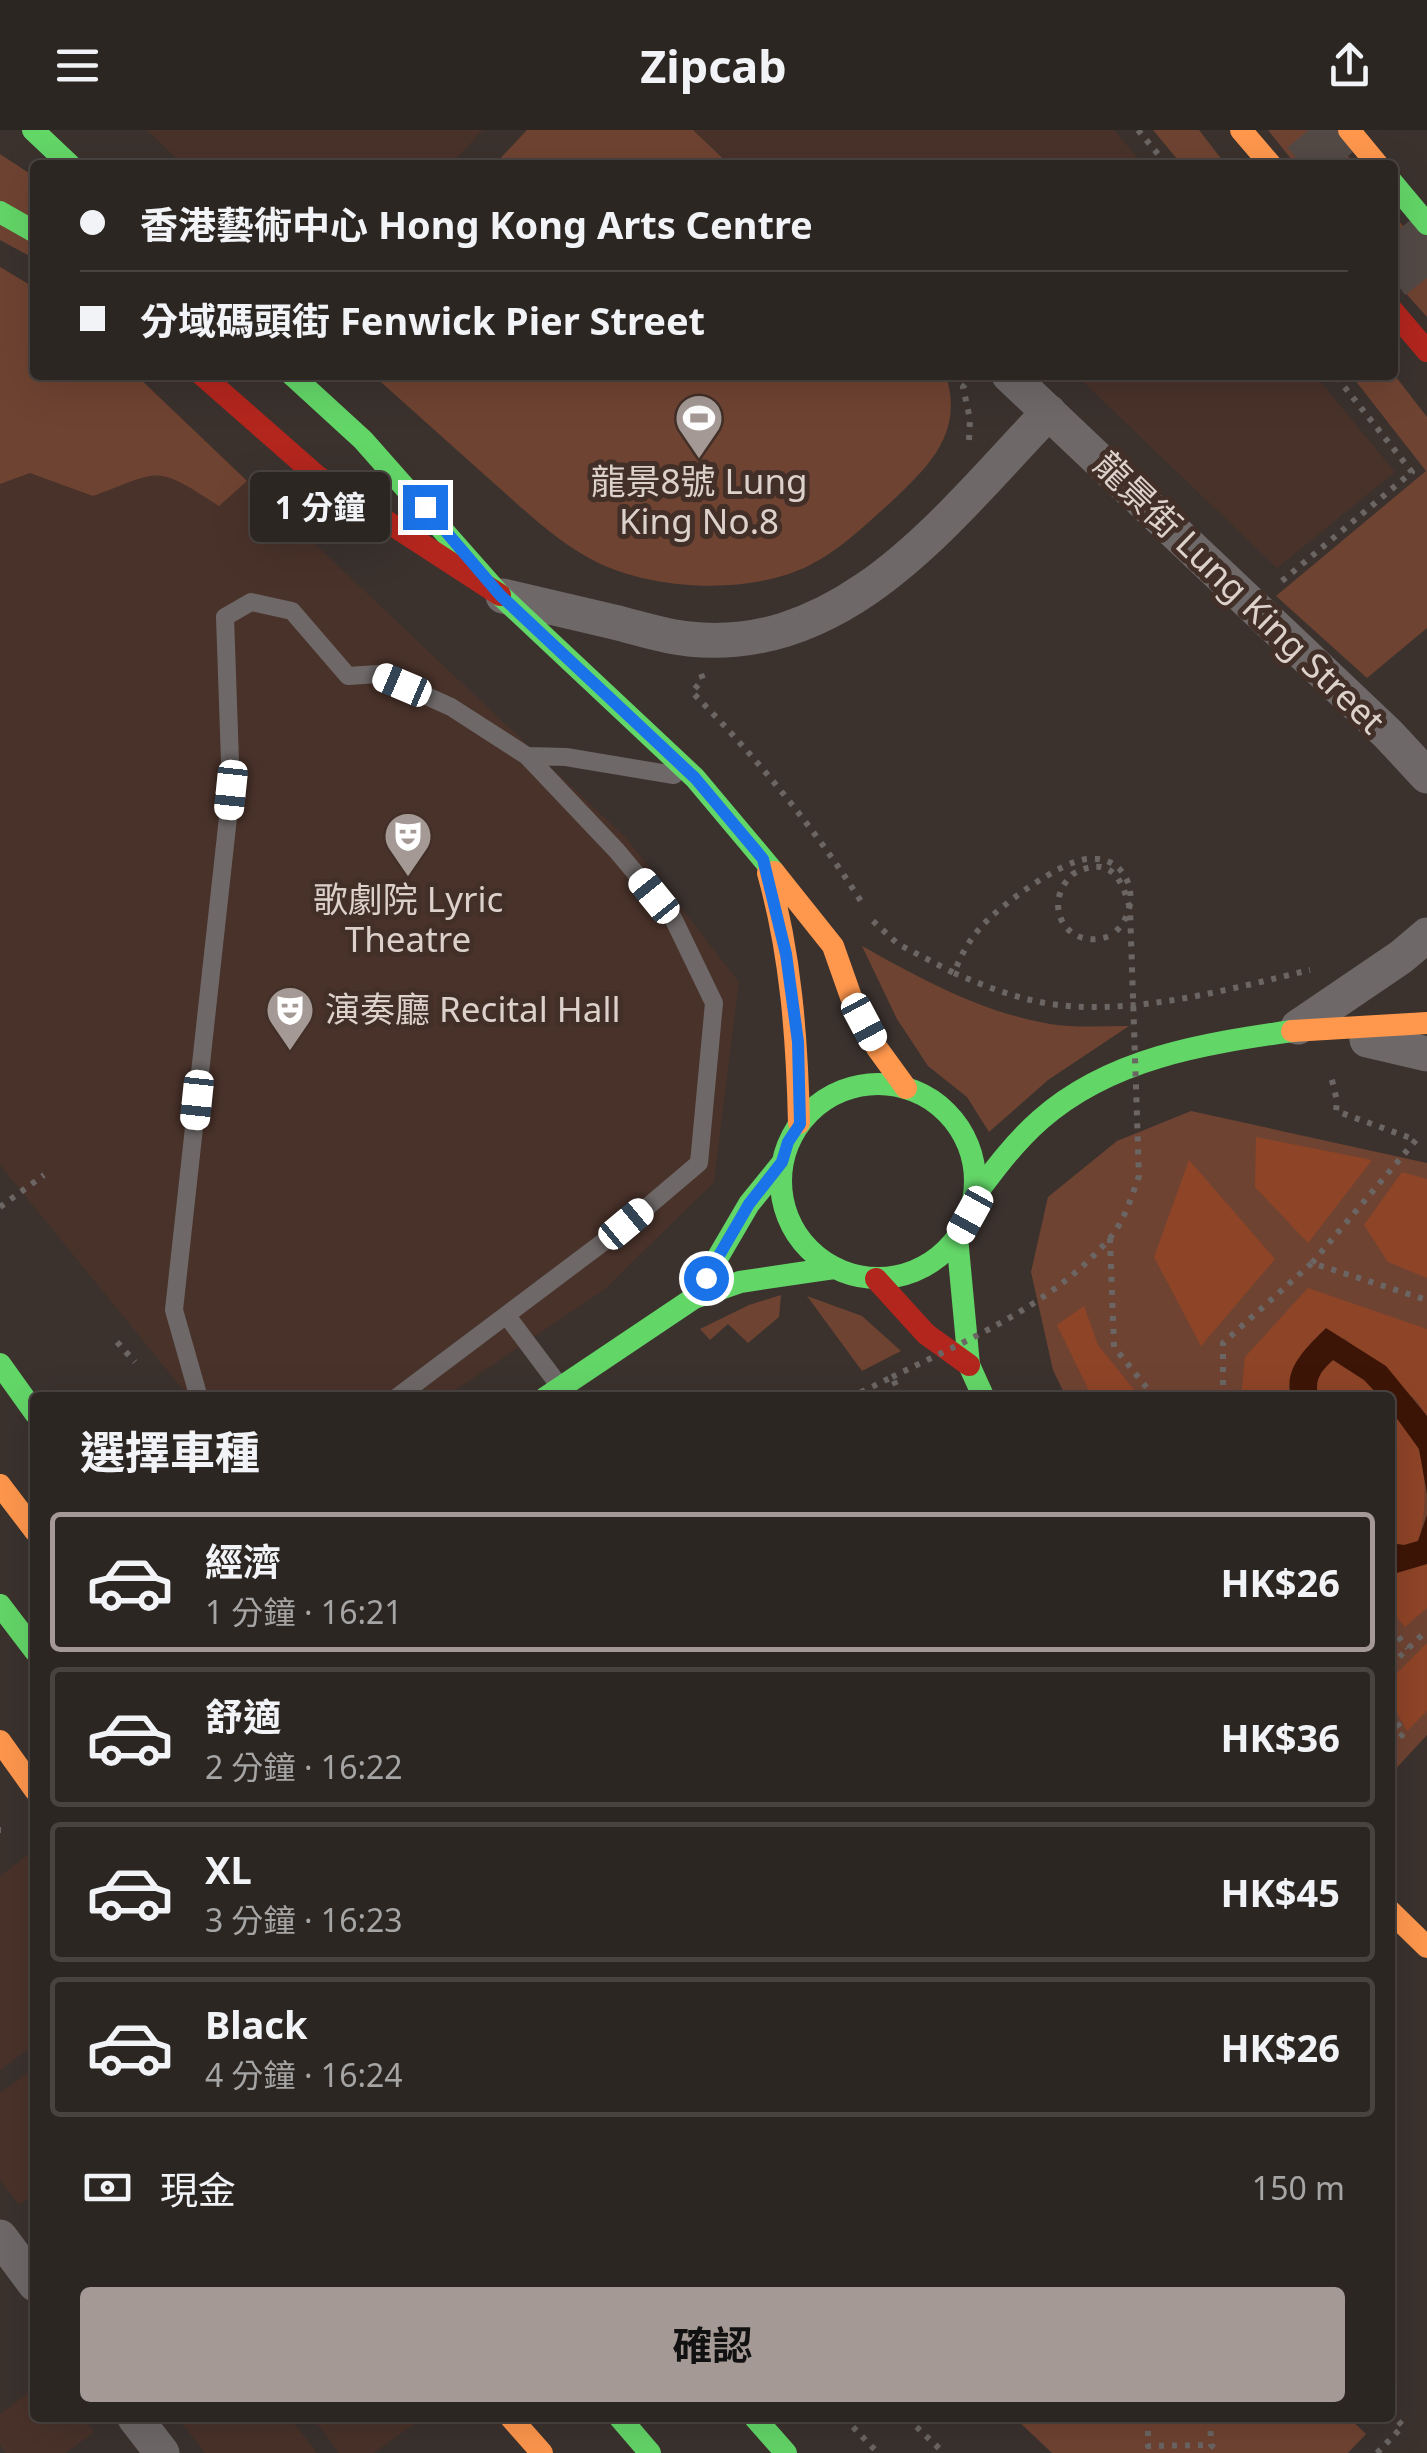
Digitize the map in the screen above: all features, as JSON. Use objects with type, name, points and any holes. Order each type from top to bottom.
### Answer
[{"type":"main road","points":[[33,130],[65,160]]},
{"type":"main road","points":[[1241,130],[1267,160]]},
{"type":"main road","points":[[1350,130],[1374,160]]},
{"type":"main road","points":[[1398,189],[1427,224]]},
{"type":"main road","points":[[3,214],[30,229]]},
{"type":"main road","points":[[1398,317],[1427,351]]},
{"type":"main road","points":[[208,380],[317,476],[500,595]]},
{"type":"main road","points":[[297,380],[363,440],[500,595],[695,778],[833,946],[850,997],[877,1048],[906,1088]]},
{"type":"main road","points":[[763,859],[789,972],[798,1042],[800,1124]]},
{"type":"main road","points":[[974,1198],[1025,1131],[1104,1075],[1148,1058],[1199,1044],[1292,1031],[1427,1023]]},
{"type":"main road","points":[[553,1392],[694,1298],[740,1282],[834,1268],[876,1278],[920,1269],[941,1255],[970,1215],[976,1178],[964,1137],[938,1105],[906,1088],[884,1084],[845,1089],[812,1108],[788,1142],[782,1162],[784,1205],[804,1244],[834,1268]]},
{"type":"main road","points":[[694,1298],[749,1204],[782,1162]]},
{"type":"main road","points":[[957,1237],[969,1365],[981,1392]]},
{"type":"main road","points":[[876,1278],[926,1334],[969,1365]]},
{"type":"main road","points":[[0,1364],[30,1403]]},
{"type":"main road","points":[[0,1485],[30,1525]]},
{"type":"main road","points":[[0,1605],[30,1644]]},
{"type":"main road","points":[[0,1742],[8,1769],[30,1786]]},
{"type":"main road","points":[[1395,1916],[1427,1947]]},
{"type":"main road","points":[[623,2422],[650,2453]]},
{"type":"main road","points":[[759,2422],[786,2453]]},
{"type":"main road","points":[[514,2430],[542,2453]]},
{"type":"street","name":"龍景街 Lung King Street","points":[[1014,380],[1427,776]]},
{"type":"street","points":[[500,595],[688,639],[737,638],[788,628],[841,606],[888,575],[1049,412]]},
{"type":"street","points":[[1292,1031],[1427,935]]},
{"type":"street","points":[[1292,1031],[1364,1040],[1427,1054]]},
{"type":"street","points":[[0,2238],[30,2277]]},
{"type":"street","points":[[138,2422],[162,2453]]},
{"type":"lane","points":[[198,1392],[174,1310],[231,790],[225,618],[251,602],[292,611],[348,676],[378,674],[452,706],[527,756],[617,851],[672,918],[714,1003],[698,1164],[507,1316],[404,1392]]},
{"type":"lane","points":[[527,756],[566,758],[695,778]]},
{"type":"lane","points":[[507,1316],[553,1392]]},
{"type":"path","points":[[1138,130],[1163,160]]},
{"type":"path","points":[[969,380],[964,386],[970,419],[969,443]]},
{"type":"path","points":[[1279,583],[1412,472],[1339,380]]},
{"type":"path","points":[[703,679],[692,692],[804,818],[874,922],[898,944],[954,973],[1036,1002],[1093,1007],[1143,1004],[1288,975]]},
{"type":"path","points":[[861,1392],[997,1325],[1071,1275],[1110,1238],[1129,1206],[1139,1176],[1130,910],[1122,880],[1098,867],[1080,870],[1067,879],[1059,895],[1062,920],[1078,938],[1086,941],[1112,934],[1130,912],[1132,898],[1128,883],[1112,865],[1099,859],[1084,859],[1042,881],[983,924],[962,952],[954,973]]},
{"type":"path","points":[[1223,1392],[1223,1344],[1312,1263],[1416,1140],[1336,1111],[1331,1076]]},
{"type":"path","points":[[0,1207],[44,1175]]},
{"type":"path","points":[[1110,1238],[1114,1347],[1150,1392]]},
{"type":"path","points":[[1312,1263],[1427,1300]]},
{"type":"path","points":[[116,1342],[135,1362]]},
{"type":"path","points":[[892,1377],[899,1392]]},
{"type":"path","points":[[1395,1661],[1427,1630]]},
{"type":"path","points":[[1395,1633],[1408,1648]]},
{"type":"path","points":[[1395,1719],[1404,1732],[1395,1742]]},
{"type":"path","points":[[1377,2453],[1404,2426],[1395,2418]]},
{"type":"path","points":[[912,2422],[944,2453]]},
{"type":"path","points":[[1148,2422],[1145,2450],[1211,2444]]},
{"type":"path","points":[[1210,2422],[1211,2444],[1220,2453]]},
{"type":"path","points":[[853,2427],[878,2453]]},
{"type":"shaded area","points":[[147,130],[483,130],[455,160],[178,160]]},
{"type":"shaded area","points":[[527,130],[693,130],[725,160],[499,160]]},
{"type":"shaded area","points":[[693,130],[1114,130],[1140,160],[726,160]]},
{"type":"shaded area","points":[[1153,130],[1199,130],[1222,160],[1178,160]]},
{"type":"shaded area","points":[[1268,130],[1327,130],[1351,160],[1292,160]]},
{"type":"shaded area","points":[[0,154],[30,174],[30,256],[0,240]]},
{"type":"shaded area","points":[[1398,220],[1427,254],[1427,317],[1398,285]]},
{"type":"shaded area","points":[[0,267],[30,285],[30,380],[141,380],[627,839],[739,982],[714,1182],[605,1289],[452,1392],[185,1392],[0,1165]]},
{"type":"shaded area","points":[[0,267],[30,285],[30,380],[141,380],[247,481],[219,506],[182,483],[158,476],[93,496],[30,473],[0,484]]},
{"type":"shaded area","points":[[1398,379],[1427,417],[1427,628],[1367,678],[1276,596],[1426,471],[1355,380]]},
{"type":"shaded area","name":"龍景8號 Lung King No.8","points":[[379,380],[947,380],[950,415],[946,432],[929,462],[851,537],[810,565],[785,575],[726,585],[664,582],[634,576],[582,554],[533,518]]},
{"type":"shaded area","points":[[1081,380],[1319,380],[1395,472],[1277,568]]},
{"type":"shaded area","points":[[862,946],[930,982],[1000,1012],[1060,1025],[1129,1026],[1048,1080],[989,1132],[967,1097],[928,1066],[897,1019]]},
{"type":"shaded area","points":[[1191,1111],[1427,1163],[1427,1735],[1395,1770],[1395,1392],[1064,1392],[1053,1370],[1031,1272],[1048,1197],[1117,1141]]},
{"type":"shaded area","points":[[1256,1137],[1372,1160],[1308,1243],[1255,1187]]},
{"type":"shaded area","points":[[1189,1160],[1275,1259],[1201,1346],[1154,1257]]},
{"type":"shaded area","points":[[1402,1172],[1427,1179],[1427,1278],[1388,1262],[1364,1225]]},
{"type":"shaded area","points":[[1308,1288],[1427,1329],[1427,1416],[1417,1401],[1344,1338],[1288,1387],[1290,1392],[1242,1392],[1245,1357]]},
{"type":"shaded area","points":[[781,1295],[779,1317],[748,1343],[728,1324],[710,1340],[700,1329],[749,1305]]},
{"type":"shaded area","points":[[807,1296],[862,1316],[901,1351],[862,1371]]},
{"type":"shaded area","points":[[1084,1306],[1098,1345],[1136,1392],[1090,1392],[1057,1325]]},
{"type":"shaded area","points":[[1326,1328],[1386,1366],[1427,1416],[1427,1494],[1419,1449],[1395,1416],[1395,1392],[1375,1392],[1333,1360],[1319,1377],[1318,1392],[1291,1392],[1290,1377],[1304,1351]]},
{"type":"shaded area","points":[[1333,1360],[1375,1392],[1318,1392],[1319,1376]]},
{"type":"shaded area","points":[[1395,1415],[1418,1448],[1424,1482],[1418,1541],[1395,1544]]},
{"type":"shaded area","points":[[1427,1515],[1427,1564],[1395,1574],[1395,1544],[1418,1541]]},
{"type":"shaded area","points":[[1427,1564],[1427,1608],[1405,1627],[1395,1615],[1395,1574]]},
{"type":"shaded area","points":[[1427,1643],[1427,1711],[1407,1731],[1395,1709],[1395,1675]]},
{"type":"shaded area","points":[[30,1855],[30,2048],[0,2070],[0,1876]]},
{"type":"shaded area","points":[[30,2071],[30,2197],[19,2205],[0,2180],[0,2093]]},
{"type":"shaded area","points":[[30,2392],[30,2422],[86,2422],[94,2432],[66,2453],[6,2453],[0,2444],[0,2414]]},
{"type":"shaded area","points":[[181,2422],[293,2422],[317,2453],[205,2453]]},
{"type":"shaded area","points":[[316,2422],[417,2422],[374,2453],[339,2453]]},
{"type":"shaded area","points":[[1019,2422],[1353,2422],[1366,2434],[1348,2453],[1052,2453]]},
{"type":"tunnel","points":[[1309,130],[1333,160]]},
{"type":"tunnel","points":[[1398,242],[1427,278]]},
{"type":"traffic: fast","points":[[33,130],[65,160]]},
{"type":"traffic: fast","points":[[1398,189],[1427,224]]},
{"type":"traffic: fast","points":[[0,212],[30,229]]},
{"type":"traffic: fast","points":[[297,380],[363,440],[500,595],[695,778],[774,872]]},
{"type":"traffic: fast","points":[[974,1197],[1040,1120],[1096,1082],[1159,1057],[1292,1031]]},
{"type":"traffic: fast","points":[[878,1084],[915,1092],[946,1113],[967,1144],[975,1181],[967,1218],[946,1249],[915,1270],[878,1278],[841,1270],[810,1249],[789,1218],[781,1181],[789,1144],[810,1113],[841,1092],[878,1084]]},
{"type":"traffic: fast","points":[[694,1298],[749,1204],[783,1162]]},
{"type":"traffic: fast","points":[[957,1237],[969,1365],[981,1392]]},
{"type":"traffic: fast","points":[[554,1392],[694,1298],[740,1282],[834,1268]]},
{"type":"traffic: fast","points":[[0,1364],[30,1406]]},
{"type":"traffic: fast","points":[[0,1605],[30,1644]]},
{"type":"traffic: fast","points":[[623,2422],[650,2453]]},
{"type":"traffic: fast","points":[[759,2422],[786,2453]]},
{"type":"traffic: slow","points":[[1241,130],[1267,160]]},
{"type":"traffic: slow","points":[[1349,130],[1374,160]]},
{"type":"traffic: slow","points":[[774,872],[833,946],[851,997],[877,1048],[906,1088]]},
{"type":"traffic: slow","points":[[768,873],[791,997],[799,1123]]},
{"type":"traffic: slow","points":[[1292,1031],[1427,1023]]},
{"type":"traffic: slow","points":[[0,1485],[30,1524]]},
{"type":"traffic: slow","points":[[0,1741],[30,1783]]},
{"type":"traffic: slow","points":[[1395,1916],[1427,1947]]},
{"type":"traffic: slow","points":[[515,2422],[542,2453]]},
{"type":"traffic: jam","points":[[1398,317],[1427,351]]},
{"type":"traffic: jam","points":[[208,380],[317,476],[500,595]]},
{"type":"traffic: jam","points":[[876,1279],[926,1334],[969,1365]]},
{"type":"place","name":"龍景8號 Lung King No.8","points":[[699,460]]},
{"type":"place","name":"歌劇院 Lyric Theatre","points":[[408,878]]},
{"type":"place","name":"演奏廳 Recital Hall","points":[[290,1052]]},
{"type":"route","points":[[425,507],[500,595],[695,778],[763,859],[786,954],[798,1042],[800,1124],[788,1142],[782,1162],[749,1204],[706,1278]]}]
